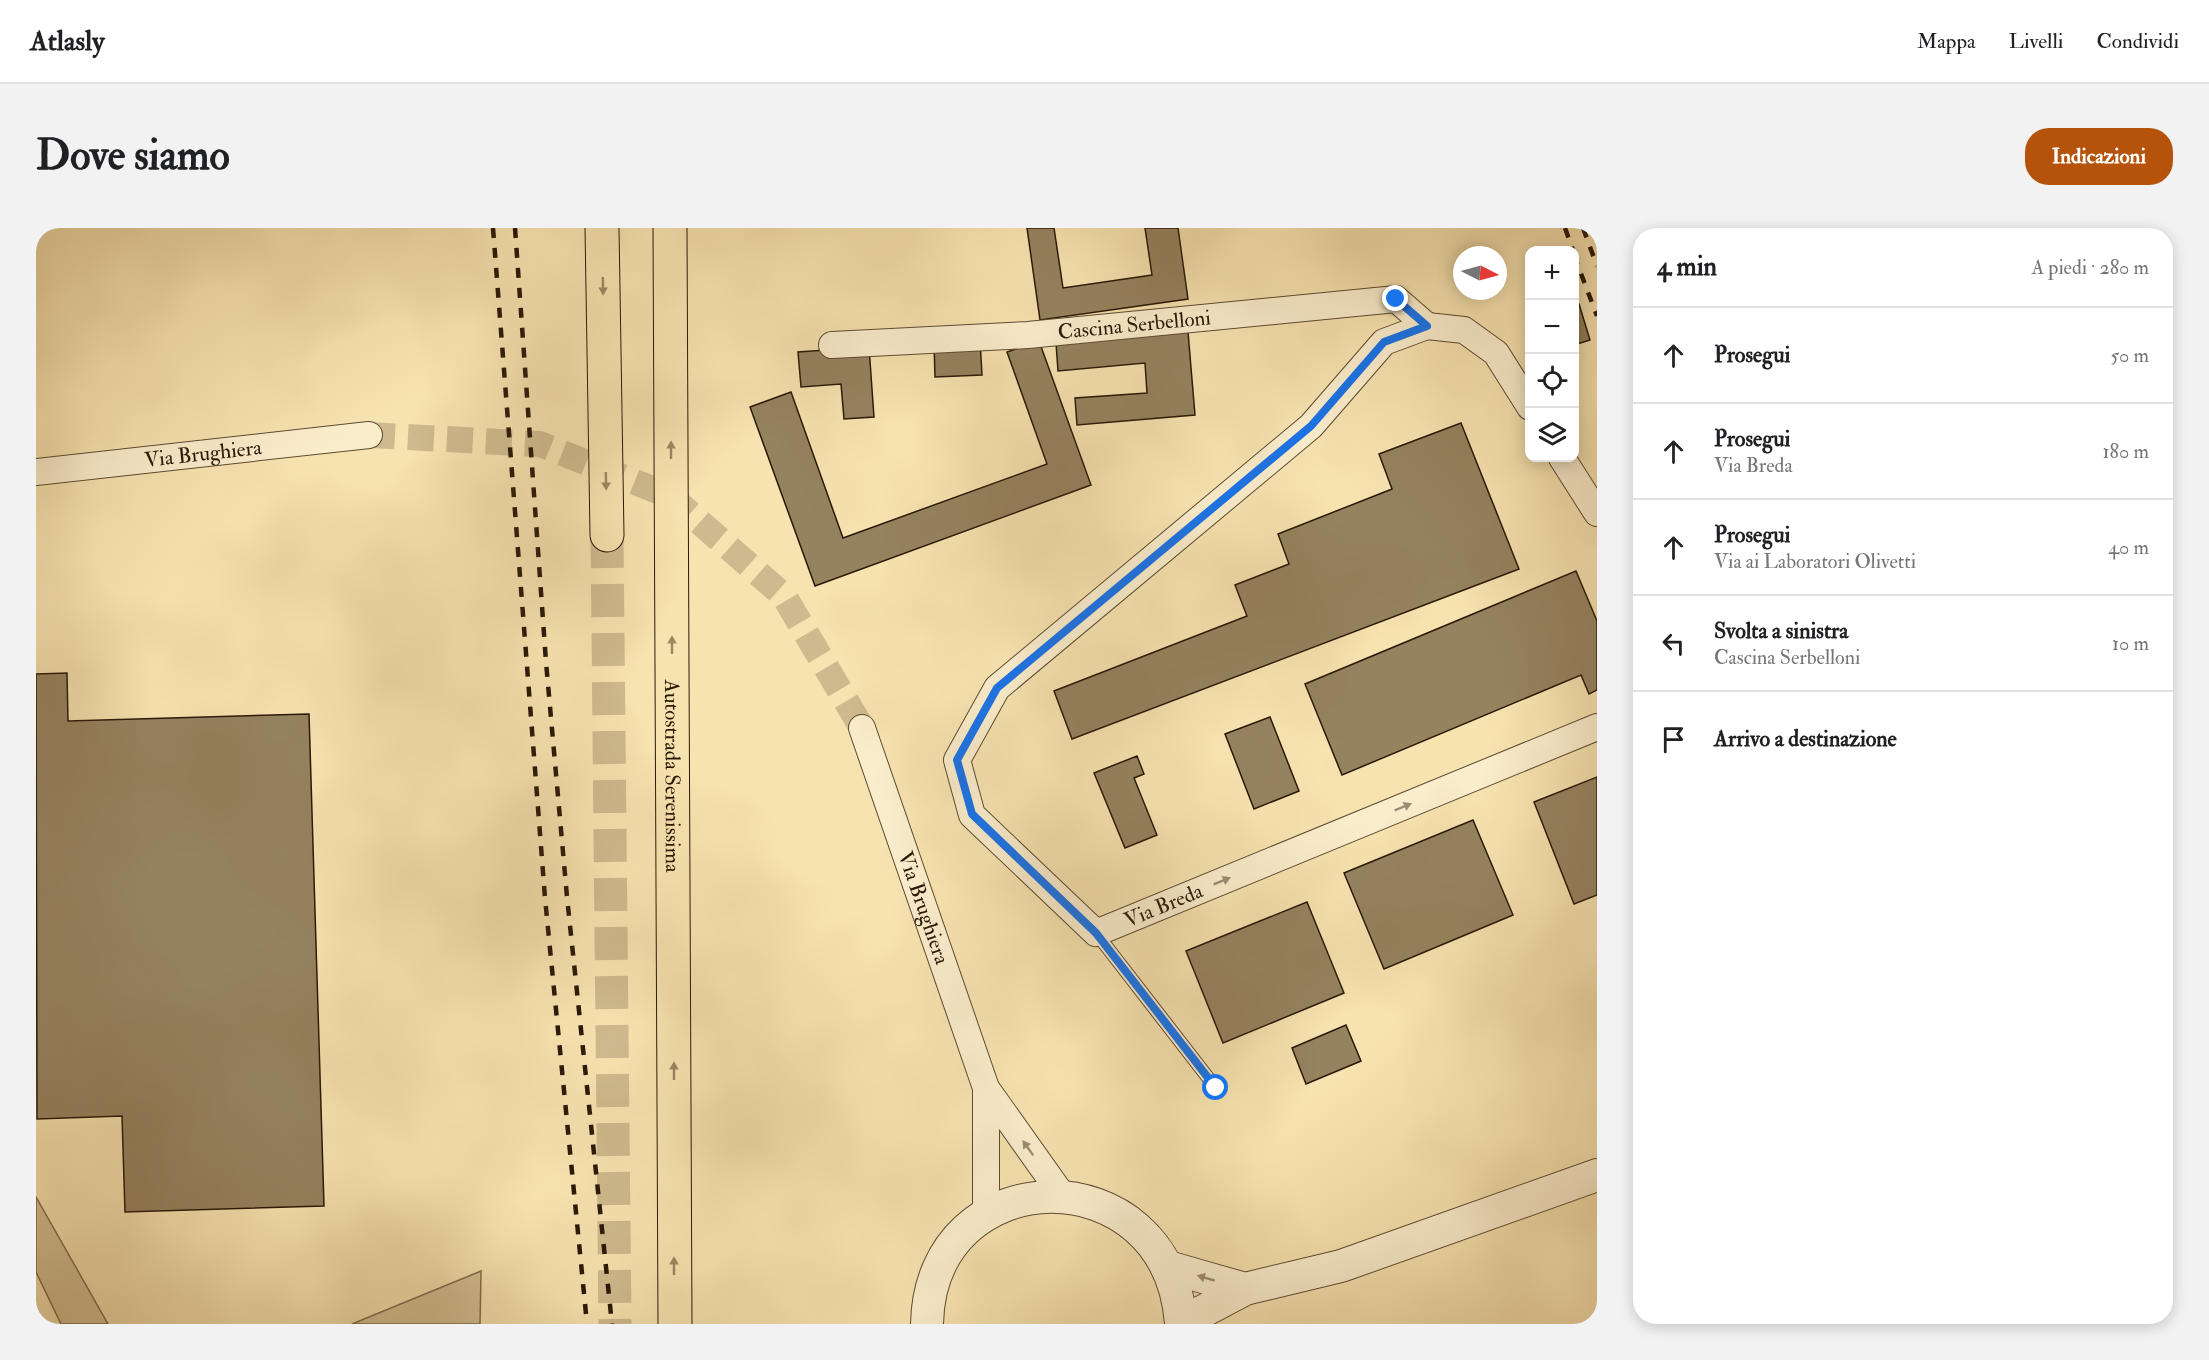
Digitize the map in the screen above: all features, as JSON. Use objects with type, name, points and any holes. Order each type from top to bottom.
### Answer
[{"type":"highway","points":[[602,228],[607,535]]},
{"type":"highway","name":"Autostrada Serenissima","points":[[670,228],[675,1324]]},
{"type":"street","name":"Cascina Serbelloni","points":[[832,345],[1028,335],[1396,299],[1427,326]]},
{"type":"street","points":[[1096,933],[972,814],[957,760],[997,688],[1311,426],[1384,342],[1427,326],[1464,330],[1496,353],[1525,399]]},
{"type":"street","name":"Via Brughiera","points":[[36,472],[369,435]]},
{"type":"street","points":[[1565,462],[1597,513]]},
{"type":"street","name":"Via Breda","points":[[1096,933],[1597,727]]},
{"type":"street","name":"Via Brughiera","points":[[862,728],[986,1088],[1062,1195]]},
{"type":"street","name":"Via Brughiera","points":[[986,1088],[986,1214]]},
{"type":"street","points":[[927,1324],[927,1303],[938,1268],[958,1238],[986,1214],[1023,1199],[1062,1195],[1105,1206],[1142,1231],[1168,1267],[1178,1294],[1181,1324],[1245,1289],[1341,1266],[1597,1174]]},
{"type":"street","points":[[1168,1267],[1245,1289]]},
{"type":"lane","points":[[1096,933],[1216,1088]]},
{"type":"shaded area","points":[[36,1197],[108,1324],[61,1324],[36,1272]]},
{"type":"shaded area","points":[[481,1271],[480,1324],[352,1324]]},
{"type":"building","points":[[1027,228],[1054,228],[1063,288],[1152,275],[1145,228],[1178,228],[1188,299],[1040,320]]},
{"type":"building","points":[[1579,304],[1590,340],[1579,343]]},
{"type":"building","points":[[1188,332],[1195,415],[1077,425],[1075,398],[1147,393],[1145,363],[1058,371],[1056,343]]},
{"type":"building","points":[[980,340],[982,375],[935,377],[934,342]]},
{"type":"building","points":[[1039,341],[1091,485],[815,586],[750,407],[791,392],[843,538],[1047,464],[1007,352]]},
{"type":"building","points":[[869,347],[874,417],[844,419],[841,384],[801,387],[798,352]]},
{"type":"building","points":[[1461,423],[1519,569],[1072,739],[1054,691],[1247,616],[1235,585],[1289,564],[1278,534],[1392,489],[1379,454]]},
{"type":"building","points":[[1576,571],[1597,621],[1597,690],[1589,694],[1581,675],[1342,775],[1305,684]]},
{"type":"building","points":[[67,673],[68,721],[309,714],[324,1206],[125,1212],[122,1116],[37,1119],[36,674]]},
{"type":"building","points":[[1270,717],[1299,791],[1254,809],[1225,734]]},
{"type":"building","points":[[1137,756],[1144,774],[1134,778],[1157,835],[1125,848],[1094,773]]},
{"type":"building","points":[[1597,777],[1597,895],[1574,904],[1534,802]]},
{"type":"building","points":[[1473,820],[1513,915],[1384,969],[1344,873]]},
{"type":"building","points":[[1307,902],[1344,993],[1223,1043],[1186,951]]},
{"type":"building","points":[[1346,1025],[1361,1061],[1306,1084],[1292,1048]]},
{"type":"tunnel","points":[[369,435],[540,444],[670,496],[784,596],[862,728]]},
{"type":"tunnel","points":[[607,535],[615,1324]]},
{"type":"railway","points":[[493,228],[545,898],[587,1324]]},
{"type":"railway","points":[[515,228],[546,662],[567,897],[612,1324]]},
{"type":"railway","points":[[1565,228],[1572,246]]},
{"type":"railway","points":[[1583,228],[1597,266]]},
{"type":"railway","points":[[1579,268],[1597,316]]},
{"type":"route","points":[[1216,1088],[1096,933],[972,814],[957,760],[997,688],[1311,426],[1384,342],[1427,326],[1396,299]]}]
